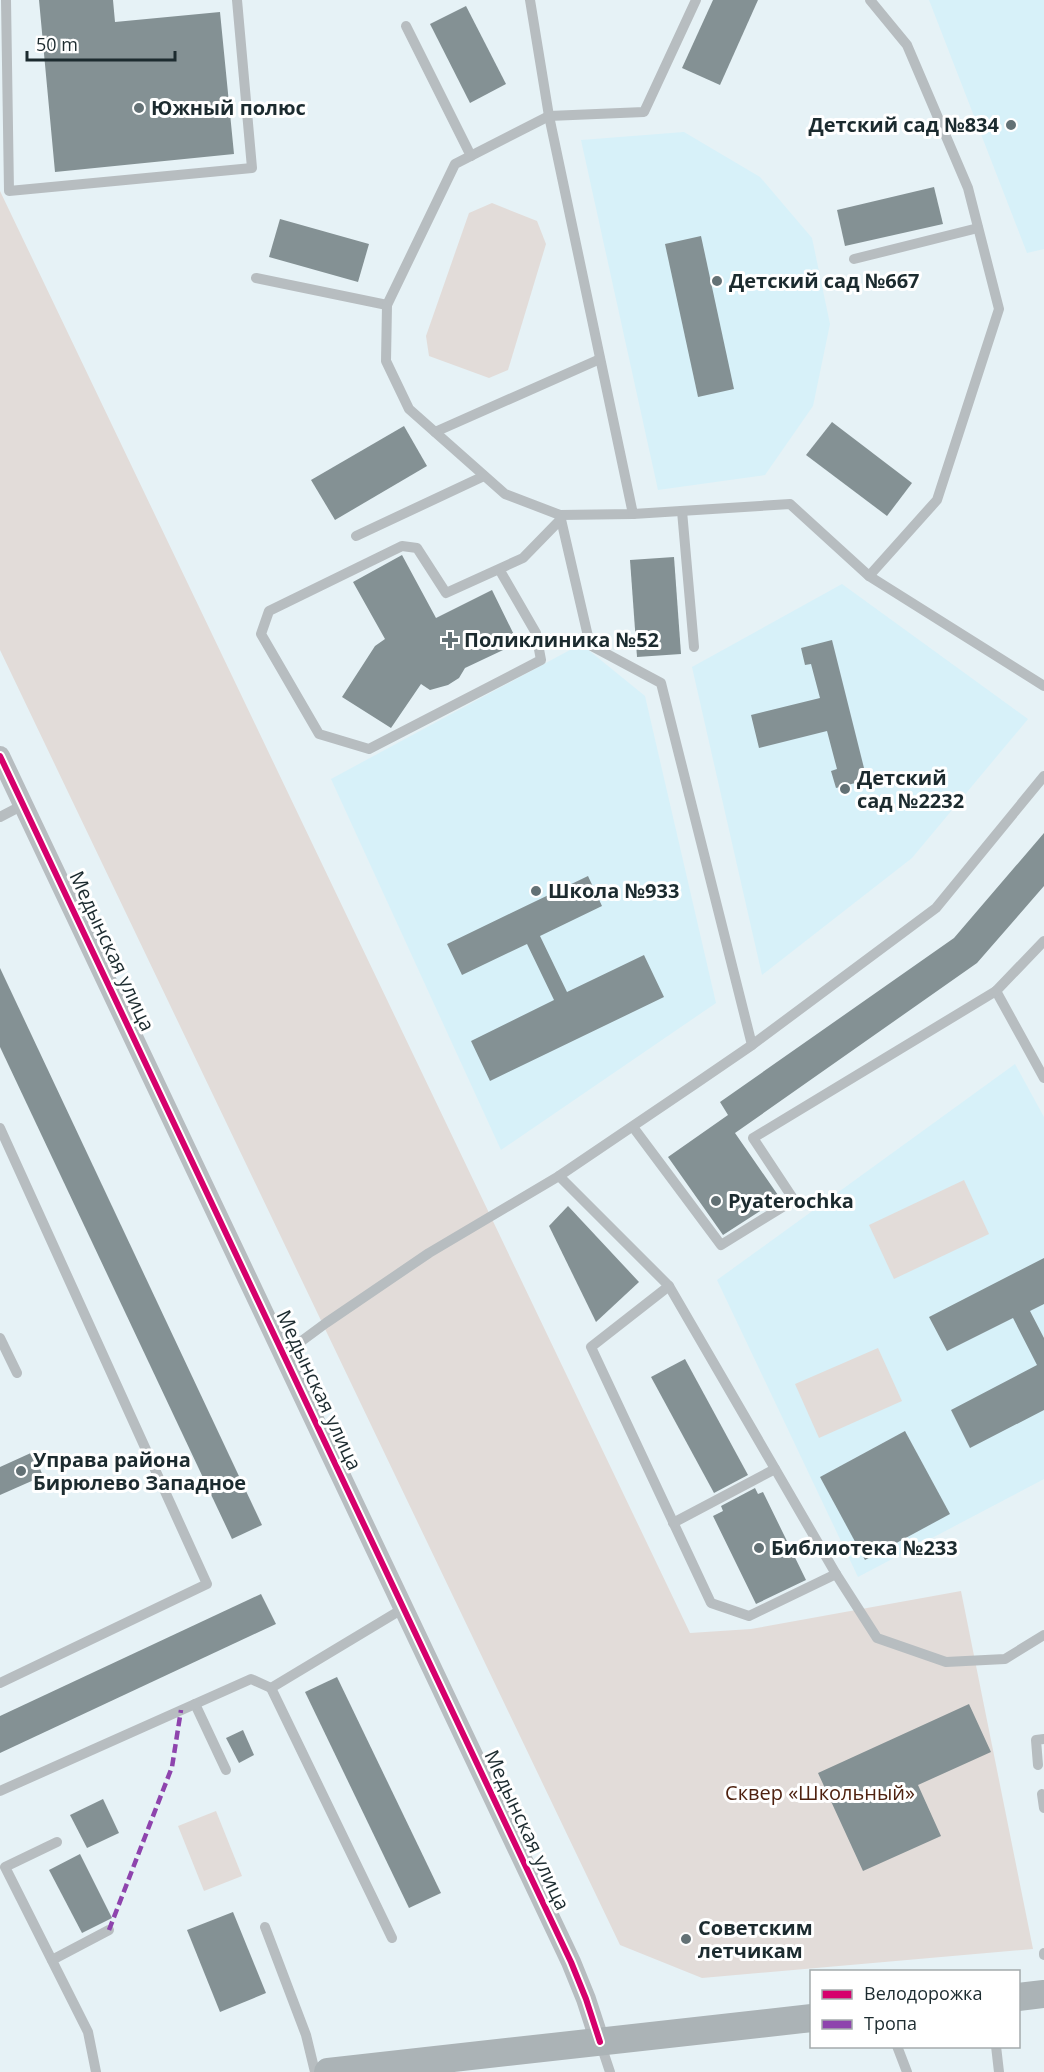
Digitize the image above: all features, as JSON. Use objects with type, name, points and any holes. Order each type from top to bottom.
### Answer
[{"type":"street","name":"Медынская улица","points":[[0,756],[571,1962],[600,2042]]},
{"type":"street","points":[[1020,1997],[1044,1994]]},
{"type":"street","points":[[328,2072],[810,2018]]},
{"type":"lane","points":[[6,0],[9,191],[252,168],[237,0]]},
{"type":"lane","points":[[530,0],[549,117],[633,514]]},
{"type":"lane","points":[[696,0],[644,112],[549,117],[455,164],[387,305],[386,362],[409,409],[505,494],[561,517],[790,504],[869,576],[1044,686]]},
{"type":"lane","points":[[869,576],[937,500],[999,309],[968,188],[907,45],[870,0]]},
{"type":"lane","points":[[406,26],[471,156]]},
{"type":"lane","points":[[854,259],[978,228]]},
{"type":"lane","points":[[256,278],[387,305]]},
{"type":"lane","points":[[435,432],[600,359]]},
{"type":"lane","points":[[356,536],[484,476]]},
{"type":"lane","points":[[682,511],[694,647]]},
{"type":"lane","points":[[499,569],[536,633],[541,660],[369,749],[320,734],[261,634],[269,612],[402,546],[417,548],[446,593],[523,558],[561,517]]},
{"type":"lane","points":[[561,517],[590,645],[661,682],[752,1045]]},
{"type":"lane","points":[[284,1354],[429,1253],[559,1176],[752,1045],[936,908],[1044,776]]},
{"type":"lane","points":[[0,817],[23,805]]},
{"type":"lane","points":[[633,1126],[721,1245],[794,1200],[753,1138],[996,991],[1044,941]]},
{"type":"lane","points":[[996,991],[1044,1078]]},
{"type":"lane","points":[[0,1128],[207,1584],[0,1683]]},
{"type":"lane","points":[[559,1176],[669,1286],[836,1574],[878,1638],[946,1662],[1005,1659],[1044,1635]]},
{"type":"lane","points":[[669,1286],[591,1347],[711,1603],[749,1616],[836,1574]]},
{"type":"lane","points":[[0,1338],[17,1373]]},
{"type":"lane","points":[[674,1523],[775,1469]]},
{"type":"lane","points":[[271,1688],[404,1608]]},
{"type":"lane","points":[[0,1791],[251,1679],[271,1688],[392,1938]]},
{"type":"lane","points":[[195,1704],[226,1770]]},
{"type":"lane","points":[[1038,1765],[1036,1740],[1044,1739]]},
{"type":"lane","points":[[1042,1794],[1044,1808]]},
{"type":"lane","points":[[57,1842],[5,1867],[88,2032],[96,2072]]},
{"type":"lane","points":[[265,1927],[306,2035],[315,2072]]},
{"type":"lane","points":[[52,1960],[109,1930]]},
{"type":"lane","points":[[600,2042],[610,2072]]},
{"type":"lane","points":[[898,2048],[908,2072]]},
{"type":"lane","points":[[996,2048],[999,2072]]},
{"type":"shaded area","name":"Детский сад №834","points":[[929,0],[1044,0],[1044,249],[1027,253]]},
{"type":"shaded area","name":"Детский сад №667","points":[[684,132],[760,177],[812,238],[830,324],[813,406],[765,475],[658,490],[581,140]]},
{"type":"shaded area","name":"Детский сад №2232","points":[[842,584],[1028,719],[912,858],[762,975],[692,667]]},
{"type":"shaded area","name":"Школа №933","points":[[581,644],[645,696],[716,1003],[501,1150],[331,779]]},
{"type":"shaded area","points":[[1015,1064],[1044,1117],[1044,1479],[858,1577],[717,1280]]},
{"type":"green space","name":"Сквер «Школьный»","points":[[0,191],[690,1633],[751,1629],[961,1591],[1033,1949],[702,1978],[620,1945],[0,650]]},
{"type":"green space","points":[[492,203],[537,221],[546,244],[508,370],[489,378],[429,356],[426,336],[469,213]]},
{"type":"green space","points":[[964,1180],[989,1234],[894,1279],[869,1225]]},
{"type":"green space","points":[[878,1348],[902,1401],[819,1438],[795,1384]]},
{"type":"green space","points":[[216,1811],[242,1876],[204,1891],[178,1826]]},
{"type":"building","name":"Южный полюс","points":[[39,0],[113,0],[115,22],[220,12],[234,154],[55,172]]},
{"type":"building","points":[[713,0],[758,0],[720,85],[682,68]]},
{"type":"building","points":[[466,6],[506,84],[470,103],[430,24]]},
{"type":"building","points":[[934,187],[943,224],[845,246],[837,210]]},
{"type":"building","points":[[280,219],[369,244],[358,282],[269,257]]},
{"type":"building","points":[[701,236],[734,389],[698,397],[665,244]]},
{"type":"building","points":[[832,422],[912,483],[887,516],[806,455]]},
{"type":"building","points":[[404,426],[427,466],[335,520],[311,480]]},
{"type":"building","name":"Поликлиника №52","points":[[402,555],[436,618],[492,590],[518,643],[465,668],[459,678],[448,685],[430,690],[421,684],[391,728],[342,697],[375,646],[385,639],[353,582]]},
{"type":"building","points":[[674,557],[681,654],[637,657],[630,560]]},
{"type":"building","points":[[832,640],[867,780],[836,788],[831,771],[837,769],[827,731],[759,748],[751,715],[820,698],[811,664],[805,665],[801,648]]},
{"type":"building","points":[[1044,833],[1044,886],[977,963],[735,1133],[780,1198],[723,1235],[668,1157],[728,1115],[720,1102],[954,938]]},
{"type":"building","points":[[588,876],[602,906],[540,936],[567,992],[644,955],[664,997],[490,1081],[471,1041],[554,1000],[527,944],[462,975],[447,944]]},
{"type":"building","points":[[0,968],[262,1525],[232,1539],[0,1047]]},
{"type":"building","points":[[568,1206],[639,1282],[596,1322],[549,1226]]},
{"type":"building","points":[[1044,1258],[1044,1304],[1030,1311],[1044,1338],[1044,1410],[970,1448],[951,1410],[1037,1365],[1013,1318],[947,1351],[929,1317]]},
{"type":"building","points":[[685,1359],[748,1475],[714,1493],[651,1377]]},
{"type":"building","points":[[905,1431],[950,1514],[865,1560],[820,1477]]},
{"type":"building","name":"Управа района Бирюлево Западное","points":[[33,1452],[43,1476],[0,1495],[0,1467]]},
{"type":"building","name":"Библиотека №233","points":[[755,1488],[758,1494],[763,1492],[806,1580],[756,1604],[713,1516],[723,1511],[721,1506]]},
{"type":"building","points":[[261,1594],[276,1624],[0,1753],[0,1716]]},
{"type":"building","points":[[337,1677],[441,1893],[409,1908],[305,1692]]},
{"type":"building","points":[[969,1704],[991,1752],[918,1785],[941,1836],[863,1871],[818,1773]]},
{"type":"building","points":[[243,1730],[254,1755],[239,1763],[226,1738]]},
{"type":"building","points":[[103,1799],[119,1833],[87,1848],[70,1815]]},
{"type":"building","points":[[80,1854],[112,1918],[82,1933],[49,1870]]},
{"type":"building","points":[[233,1912],[266,1993],[220,2012],[187,1930]]},
{"type":"marked path","points":[[109,1930],[172,1767],[181,1710]]},
{"type":"cycle path","points":[[0,756],[571,1962],[600,2042]]},
{"type":"place","name":"Южный полюс","points":[[139,108]]},
{"type":"place","name":"Детский сад №834","points":[[1011,125]]},
{"type":"place","name":"Детский сад №667","points":[[717,281]]},
{"type":"place","name":"Поликлиника №52","points":[[450,640]]},
{"type":"place","name":"Детский сад №2232","points":[[845,789]]},
{"type":"place","name":"Школа №933","points":[[536,891]]},
{"type":"place","name":"Pyaterochka","points":[[716,1201]]},
{"type":"place","name":"Управа района Бирюлево Западное","points":[[21,1471]]},
{"type":"place","name":"Библиотека №233","points":[[759,1548]]},
{"type":"place","name":"Cоветским летчикам","points":[[686,1939]]}]
